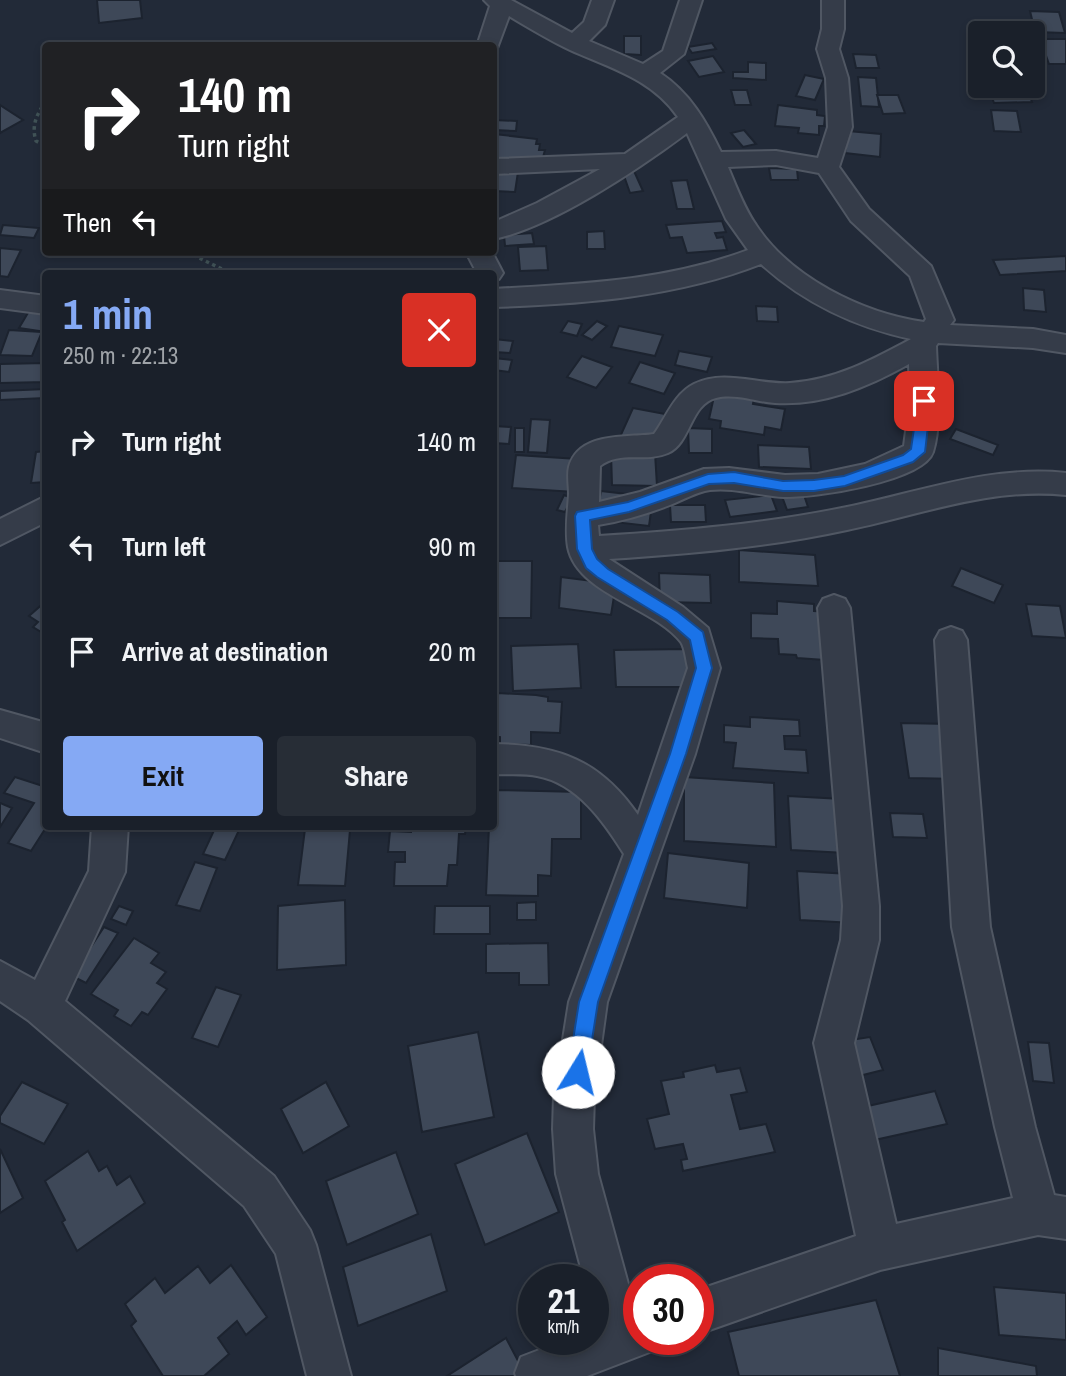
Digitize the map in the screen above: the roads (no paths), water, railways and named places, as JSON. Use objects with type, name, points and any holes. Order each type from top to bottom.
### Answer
[{"type":"street","points":[[575,43],[594,24],[603,0]]},
{"type":"street","points":[[645,74],[673,54],[691,0]]},
{"type":"street","points":[[827,167],[841,118],[837,78],[828,49],[833,29],[833,0]]},
{"type":"street","points":[[489,42],[499,2],[575,43],[645,74],[671,93],[692,118],[740,222],[766,253],[800,282],[842,307],[927,339],[1008,337],[1066,344]]},
{"type":"street","points":[[497,230],[535,215],[629,161],[692,118]]},
{"type":"street","points":[[623,1313],[577,1174],[573,1129],[574,1096],[588,1002],[678,754],[704,668],[697,637],[672,616],[592,564],[583,533],[584,467],[589,458],[599,450],[657,446],[671,433],[694,398],[706,391],[720,387],[771,393],[830,388],[862,377],[927,339],[940,320],[922,272],[860,215],[827,167],[776,158],[713,160]]},
{"type":"street","points":[[497,166],[629,161]]},
{"type":"street","points":[[497,292],[592,290],[684,278],[740,265],[766,253]]},
{"type":"street","points":[[0,299],[42,304]]},
{"type":"street","points":[[583,533],[629,507],[708,479],[734,478],[783,486],[814,486],[845,481],[908,459],[918,452],[923,426],[927,339]]},
{"type":"street","points":[[583,533],[670,545],[842,520],[1004,482],[1066,484]]},
{"type":"street","points":[[0,533],[42,509]]},
{"type":"street","points":[[834,608],[861,906],[860,940],[834,1043],[880,1249]]},
{"type":"street","points":[[714,1306],[880,1249],[1052,1216],[1015,1126],[971,927],[951,640]]},
{"type":"street","points":[[0,724],[42,737]]},
{"type":"street","points":[[497,759],[539,761],[565,770],[600,793],[621,817],[641,850]]},
{"type":"street","points":[[42,1007],[107,873],[110,830]]},
{"type":"street","points":[[0,979],[42,1007],[259,1191],[295,1245],[329,1376]]},
{"type":"street","points":[[537,1373],[623,1340]]}]
